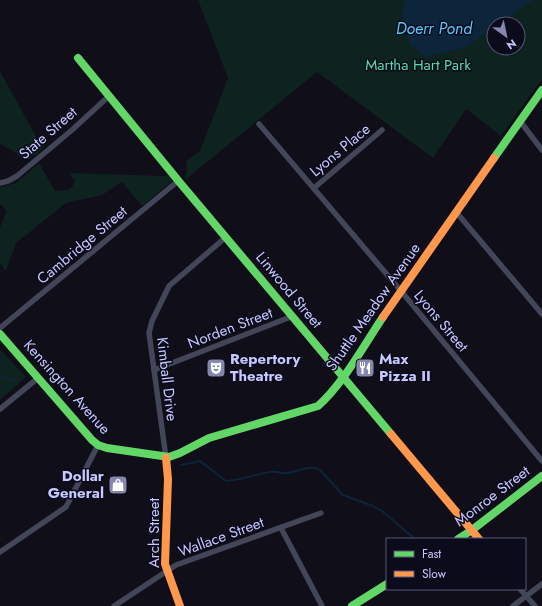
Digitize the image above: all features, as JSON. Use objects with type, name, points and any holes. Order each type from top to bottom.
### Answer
[{"type":"street","name":"Linwood Street","points":[[78,58],[178,181],[478,538]]},
{"type":"street","name":"Shuttle Meadow Avenue","points":[[166,458],[175,456],[194,444],[209,438],[318,406],[327,398],[542,90]]},
{"type":"street","name":"State Street","points":[[0,183],[17,176],[72,130],[109,96]]},
{"type":"street","points":[[520,121],[542,150]]},
{"type":"street","name":"Lyons Street","points":[[259,124],[401,291],[542,461]]},
{"type":"street","name":"Lyons Place","points":[[314,188],[382,130]]},
{"type":"street","name":"Cambridge Street","points":[[0,328],[178,181]]},
{"type":"street","points":[[456,212],[542,314]]},
{"type":"street","name":"Kimball Drive","points":[[166,458],[149,333],[152,321],[169,286],[226,237]]},
{"type":"street","name":"Norden Street","points":[[154,370],[293,316]]},
{"type":"street","name":"Kensington Avenue","points":[[0,334],[98,445],[110,449],[166,458]]},
{"type":"street","points":[[0,409],[38,378]]},
{"type":"street","points":[[0,552],[66,508],[98,445]]},
{"type":"street","name":"Arch Street","points":[[166,458],[168,476],[165,562],[166,570],[180,606]]},
{"type":"street","name":"Monroe Street","points":[[460,538],[542,476]]},
{"type":"street","name":"Wallace Street","points":[[114,606],[166,570],[176,565],[226,546],[281,528],[320,512]]},
{"type":"street","points":[[281,528],[322,606]]},
{"type":"street","points":[[513,606],[542,584]]},
{"type":"street","points":[[352,606],[386,585]]},
{"type":"street","points":[[521,590],[534,606]]},
{"type":"green space","name":"Martha Hart Park","points":[[198,0],[542,0],[542,79],[501,136],[466,109],[433,158],[317,72],[185,180],[187,168],[186,161],[200,151],[228,78]]},
{"type":"green space","points":[[0,71],[39,142],[44,147],[36,155],[22,159],[12,150],[0,144]]},
{"type":"green space","points":[[39,163],[55,191],[68,190],[72,187],[75,180],[68,173],[166,176],[169,174],[172,181],[142,206],[122,182],[102,195],[66,203],[16,243],[6,271],[0,264],[0,227],[7,211],[0,204],[0,187],[16,183]]},
{"type":"green space","points":[[0,349],[26,377],[0,400]]},
{"type":"water","name":"Doerr Pond","points":[[406,0],[533,0],[509,16],[486,16],[486,32],[466,47],[426,57],[410,45],[402,10]]},
{"type":"waterway","points":[[0,376],[14,380]]},
{"type":"waterway","points":[[181,465],[200,461],[226,481],[271,472],[285,473],[308,468],[316,468],[320,470],[343,495],[373,506],[382,511],[414,538]]},
{"type":"traffic: fast","points":[[78,58],[181,184],[391,434]]},
{"type":"traffic: fast","points":[[494,158],[542,90]]},
{"type":"traffic: fast","points":[[0,334],[98,445],[107,448],[169,457],[209,438],[318,406],[345,376],[383,317]]},
{"type":"traffic: fast","points":[[460,538],[542,476]]},
{"type":"traffic: fast","points":[[352,606],[386,585]]},
{"type":"traffic: slow","points":[[383,317],[494,158]]},
{"type":"traffic: slow","points":[[391,434],[478,538]]},
{"type":"traffic: slow","points":[[166,458],[168,479],[165,564],[180,606]]},
{"type":"place","name":"Repertory Theatre","points":[[216,368]]},
{"type":"place","name":"Max Pizza II","points":[[365,368]]},
{"type":"place","name":"Dollar General","points":[[118,485]]}]
